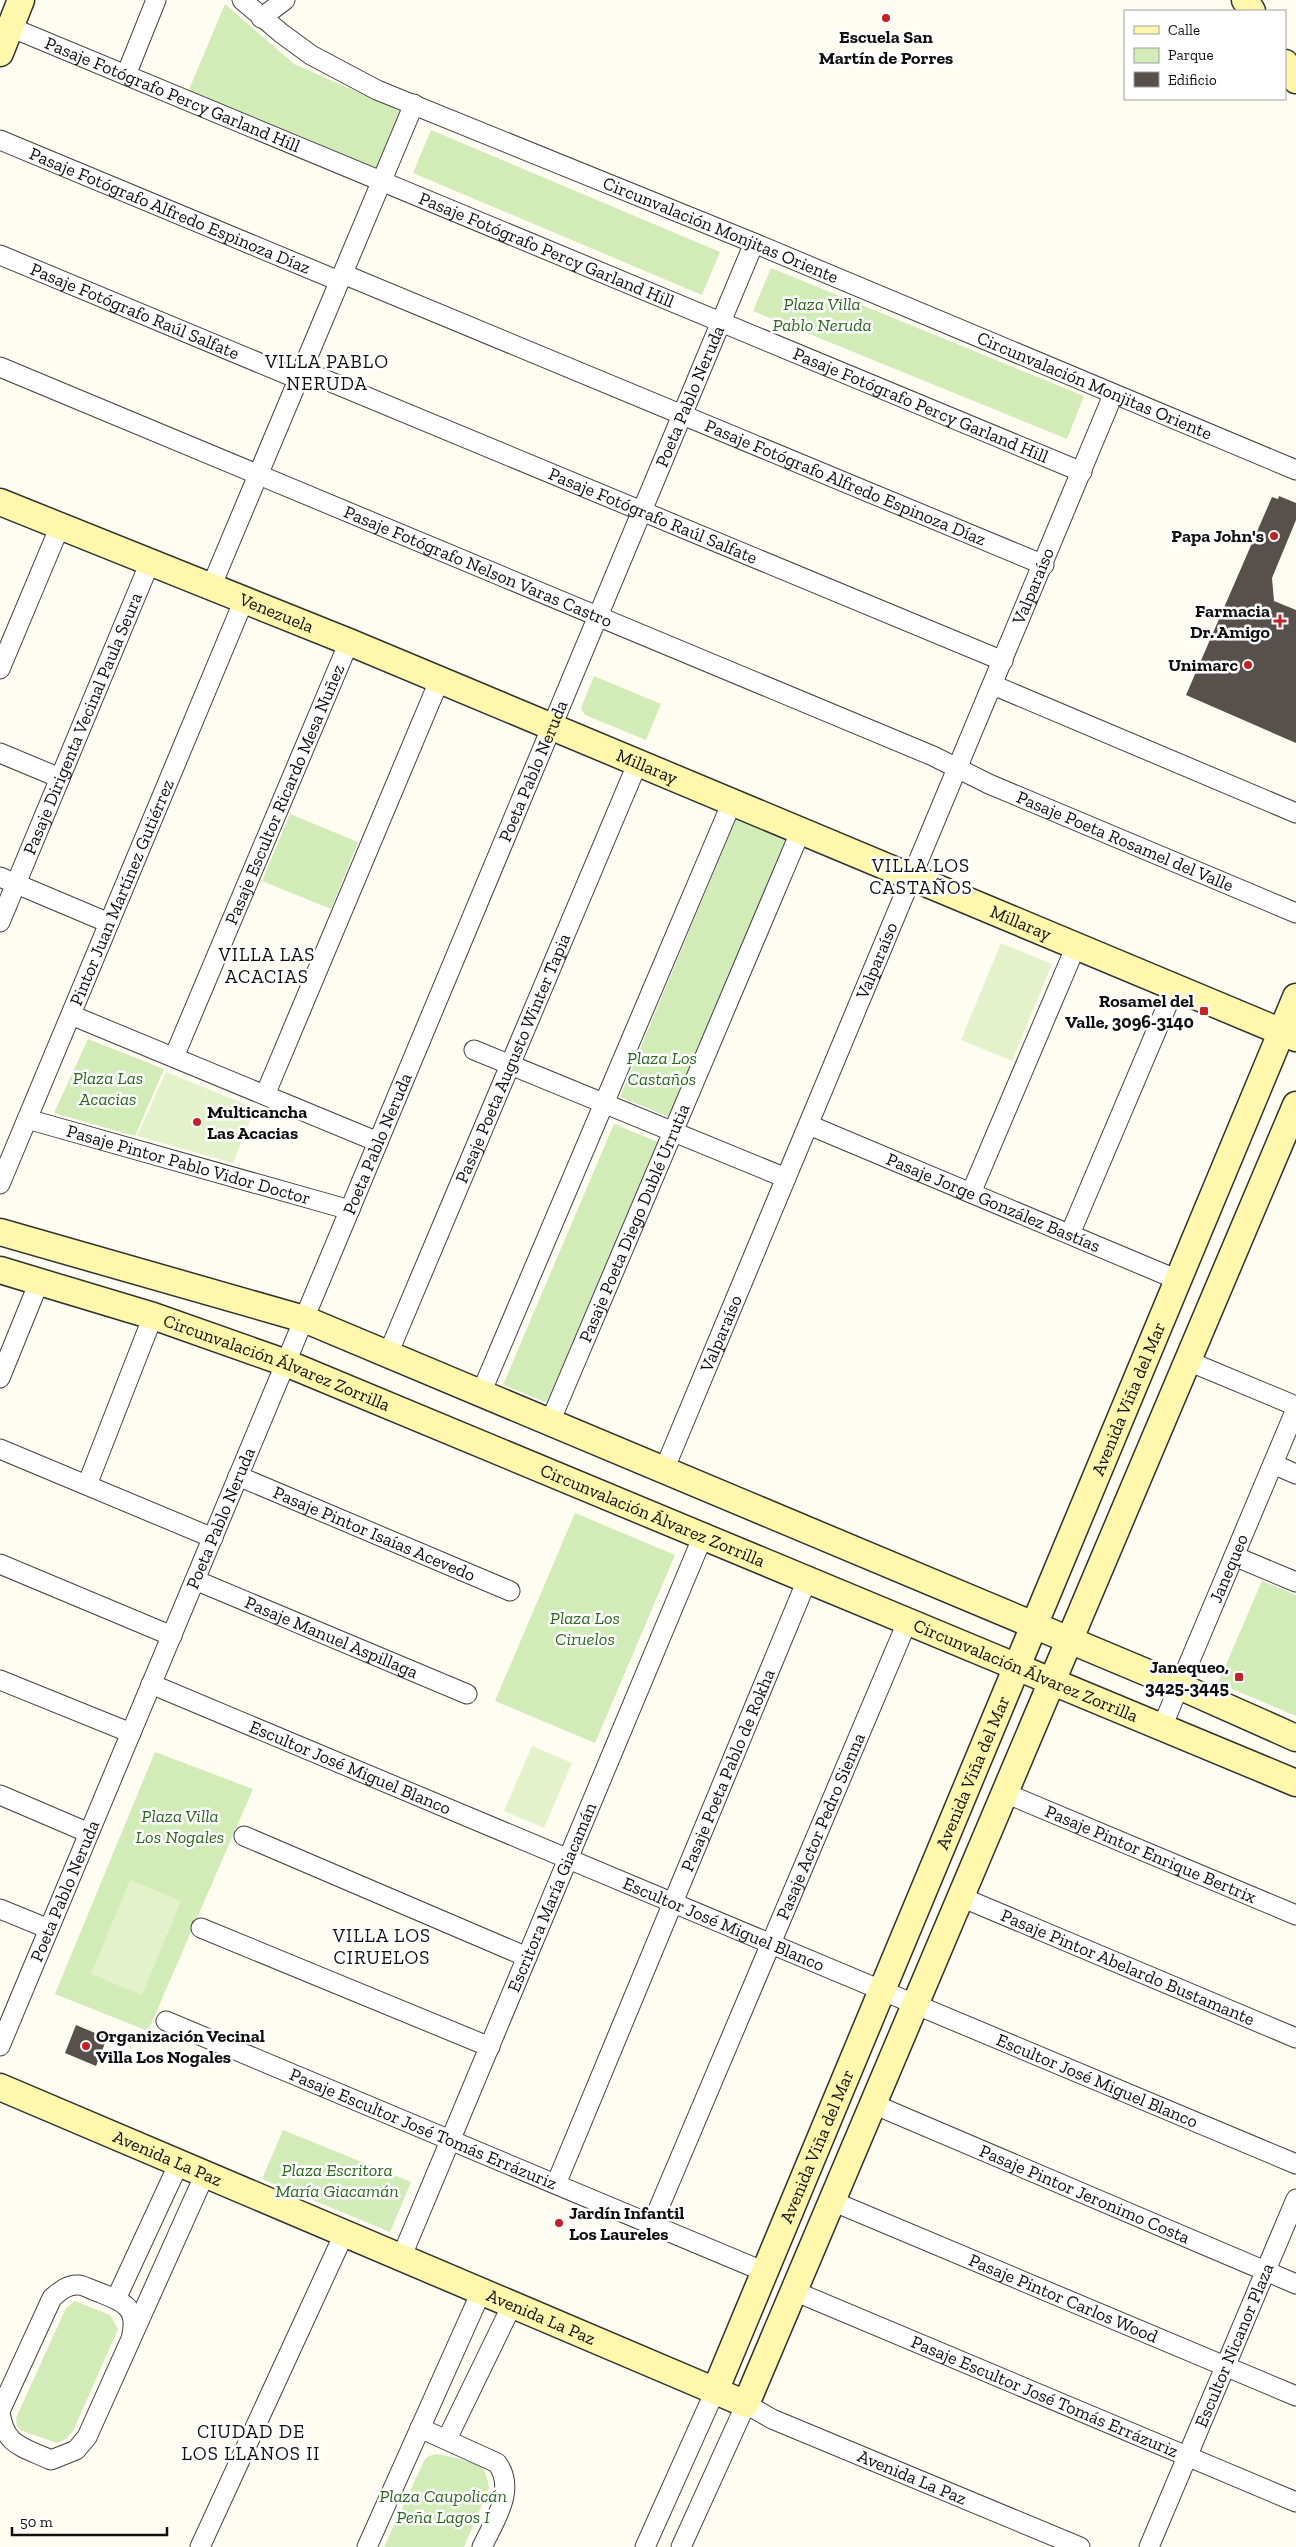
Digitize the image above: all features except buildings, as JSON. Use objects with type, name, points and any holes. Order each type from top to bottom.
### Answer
[{"type":"street","points":[[0,53],[21,0]]},
{"type":"street","points":[[126,75],[156,0]]},
{"type":"street","name":"Circunvalación Monjitas Oriente","points":[[242,0],[261,18],[312,55],[344,73],[414,104],[754,243],[1113,395],[1296,470]]},
{"type":"street","points":[[261,18],[285,0]]},
{"type":"street","name":"Pasaje Fotógrafo Percy Garland Hill","points":[[10,27],[1082,472]]},
{"type":"street","points":[[1286,65],[1296,80]]},
{"type":"street","points":[[211,587],[414,104]]},
{"type":"street","name":"Pasaje Fotógrafo Alfredo Espinoza Díaz","points":[[0,140],[682,414],[1044,565]]},
{"type":"street","name":"Poeta Pablo Neruda","points":[[0,2046],[754,243]]},
{"type":"street","name":"Pasaje Fotógrafo Raúl Salfate","points":[[0,256],[641,511],[1003,661]]},
{"type":"street","name":"Pasaje Fotógrafo Nelson Varas Castro","points":[[0,367],[956,766]]},
{"type":"street","name":"Valparaíso","points":[[664,1470],[913,877],[956,766],[1044,565],[1113,395]]},
{"type":"street","name":"Venezuela","points":[[0,502],[349,642],[551,727]]},
{"type":"street","points":[[0,669],[60,526]]},
{"type":"street","name":"Pasaje Dirigenta Vecinal Paula Seura","points":[[0,922],[8,880],[60,778],[150,562]]},
{"type":"street","name":"Pintor Juan Martínez Gutiérrez","points":[[0,1184],[244,600]]},
{"type":"street","name":"Pasaje Escultor Ricardo Mesa Nuñez","points":[[174,1057],[349,642]]},
{"type":"street","points":[[265,1096],[439,681]]},
{"type":"street","points":[[993,685],[1296,813]]},
{"type":"street","name":"Millaray","points":[[551,727],[1289,1035]]},
{"type":"street","points":[[0,753],[60,778]]},
{"type":"street","name":"Pasaje Poeta Augusto Winter Tapia","points":[[388,1354],[638,762]]},
{"type":"street","name":"Pasaje Poeta Rosamel del Valle","points":[[956,766],[984,782],[1296,913]]},
{"type":"street","points":[[481,1393],[732,802]]},
{"type":"street","name":"Pasaje Poeta Diego Dublé Urrutia","points":[[550,1422],[801,830]]},
{"type":"street","points":[[8,880],[109,923]]},
{"type":"street","points":[[971,1193],[1076,946]]},
{"type":"street","points":[[1070,1234],[1174,987]]},
{"type":"street","name":"Avenida Viña del Mar","points":[[645,2547],[715,2391],[1178,1280],[1289,1035],[1296,997]]},
{"type":"street","points":[[71,1015],[378,1142]]},
{"type":"street","points":[[474,1050],[786,1178]]},
{"type":"street","name":"Avenida Viña del Mar","points":[[681,2547],[794,2292],[1296,1105]]},
{"type":"street","name":"Pasaje Pintor Pablo Vidor Doctor","points":[[27,1119],[350,1210]]},
{"type":"street","name":"Pasaje Jorge González Bastías","points":[[809,1125],[1178,1280]]},
{"type":"street","points":[[0,1232],[304,1319],[1179,1686],[1296,1738]]},
{"type":"street","name":"Circunvalación Álvarez Zorrilla","points":[[0,1270],[153,1316],[286,1363],[807,1580],[908,1620],[1296,1783]]},
{"type":"street","points":[[0,1378],[39,1282]]},
{"type":"street","points":[[87,1485],[153,1316]]},
{"type":"street","points":[[1188,1361],[1296,1407]]},
{"type":"street","name":"Janequeo","points":[[1162,1727],[1296,1407]]},
{"type":"street","points":[[0,1449],[212,1538]]},
{"type":"street","points":[[1273,1464],[1296,1474]]},
{"type":"street","name":"Pasaje Pintor Isaías Acevedo","points":[[238,1476],[510,1590]]},
{"type":"street","name":"Escritora María Giacamán","points":[[401,2258],[703,1536]]},
{"type":"street","points":[[1234,1556],[1296,1582]]},
{"type":"street","points":[[0,1564],[172,1636]]},
{"type":"street","name":"Pasaje Manuel Aspillaga","points":[[195,1580],[467,1694]]},
{"type":"street","name":"Pasaje Poeta Pablo de Rokha","points":[[556,2184],[807,1580]]},
{"type":"street","name":"Pasaje Actor Pedro Sienna","points":[[652,2224],[908,1620]]},
{"type":"street","points":[[0,1680],[131,1733]]},
{"type":"street","name":"Escultor José Miguel Blanco","points":[[152,1684],[1296,2164]]},
{"type":"street","name":"Pasaje Pintor Enrique Bertrix","points":[[1005,1793],[1296,1915]]},
{"type":"street","points":[[0,1795],[89,1833]]},
{"type":"street","points":[[244,1836],[527,1957]]},
{"type":"street","name":"Pasaje Pintor Abelardo Bustamante","points":[[960,1897],[1296,2038]]},
{"type":"street","points":[[0,1909],[49,1928]]},
{"type":"street","points":[[201,1928],[490,2047]]},
{"type":"street","name":"Pasaje Escultor José Tomás Errázuriz","points":[[166,2021],[764,2272]]},
{"type":"street","name":"Avenida La Paz","points":[[0,2087],[746,2404],[772,2418],[1080,2547]]},
{"type":"street","name":"Pasaje Pintor Jeronimo Costa","points":[[873,2104],[1296,2284]]},
{"type":"street","points":[[116,2300],[179,2163]]},
{"type":"street","points":[[132,2338],[135,2320],[128,2307],[79,2285],[64,2287],[52,2298],[0,2411],[2,2429],[13,2442],[51,2460],[76,2450],[88,2437],[205,2174]]},
{"type":"street","name":"Escultor Nicanor Plaza","points":[[1148,2547],[1296,2199]]},
{"type":"street","name":"Pasaje Pintor Carlos Wood","points":[[832,2201],[1296,2396]]},
{"type":"street","points":[[200,2547],[344,2234]]},
{"type":"street","points":[[367,2547],[481,2292]]},
{"type":"street","name":"Pasaje Escultor José Tomás Errázuriz","points":[[794,2292],[1296,2502]]},
{"type":"street","points":[[447,2439],[512,2305]]},
{"type":"street","points":[[420,2428],[497,2463],[504,2472],[507,2482],[503,2500],[482,2547]]},
{"type":"green space","points":[[225,4],[294,64],[403,112],[376,174],[188,92]]},
{"type":"green space","points":[[431,130],[720,252],[702,295],[413,173]]},
{"type":"green space","name":"Plaza Villa Pablo Neruda","points":[[771,268],[1084,396],[1067,439],[753,311]]},
{"type":"green space","points":[[594,676],[661,704],[646,740],[585,715],[581,708]]},
{"type":"green space","points":[[290,814],[358,842],[331,909],[262,881]]},
{"type":"green space","name":"Plaza Los Castaños","points":[[736,819],[787,840],[672,1118],[620,1097]]},
{"type":"green space","points":[[1001,943],[1052,964],[1012,1061],[961,1040]]},
{"type":"green space","name":"Plaza Las Acacias","points":[[88,1039],[164,1069],[135,1136],[54,1113]]},
{"type":"green space","name":"Multicancha Las Acacias","points":[[166,1072],[255,1108],[233,1163],[137,1136]]},
{"type":"green space","name":"Plaza Los Castaños","points":[[614,1124],[658,1142],[547,1403],[503,1385]]},
{"type":"green space","name":"Plaza Los Ciruelos","points":[[575,1513],[675,1555],[595,1743],[495,1701]]},
{"type":"green space","points":[[1262,1581],[1296,1595],[1296,1716],[1218,1683]]},
{"type":"green space","points":[[532,1746],[572,1763],[544,1828],[504,1811]]},
{"type":"green space","name":"Plaza Villa Los Nogales","points":[[155,1752],[253,1789],[148,2031],[55,1994]]},
{"type":"green space","points":[[130,1880],[181,1901],[142,1995],[91,1974]]},
{"type":"green space","name":"Plaza Escritora María Giacamán","points":[[283,2130],[411,2182],[390,2232],[262,2179]]},
{"type":"green space","points":[[75,2301],[110,2315],[118,2329],[73,2431],[66,2439],[57,2443],[20,2430],[16,2418],[66,2308]]},
{"type":"green space","name":"Plaza Caupolicán Peña Lagos I","points":[[436,2454],[461,2459],[479,2466],[483,2469],[486,2476],[489,2488],[464,2547],[384,2547],[425,2459]]},
{"type":"place","name":"Escuela San Martín de Porres","points":[[886,18]]},
{"type":"place","name":"Papa John's","points":[[1274,536]]},
{"type":"place","name":"Farmacia Dr. Amigo","points":[[1280,621]]},
{"type":"place","name":"Unimarc","points":[[1248,665]]},
{"type":"place","name":"Rosamel del Valle, 3096-3140","points":[[1204,1011]]},
{"type":"place","name":"Multicancha Las Acacias","points":[[197,1122]]},
{"type":"place","name":"Janequeo, 3425-3445","points":[[1239,1677]]},
{"type":"place","name":"Organización Vecinal Villa Los Nogales","points":[[86,2046]]},
{"type":"place","name":"Jardín Infantil Los Laureles","points":[[559,2223]]},
{"type":"district","name":"VILLA PABLO NERUDA","points":[[327,372]]},
{"type":"district","name":"VILLA LOS CASTAÑOS","points":[[921,876]]},
{"type":"district","name":"VILLA LAS ACACIAS","points":[[267,965]]},
{"type":"district","name":"VILLA LOS CIRUELOS","points":[[382,1946]]},
{"type":"district","name":"CIUDAD DE LOS LLANOS II","points":[[251,2442]]}]
